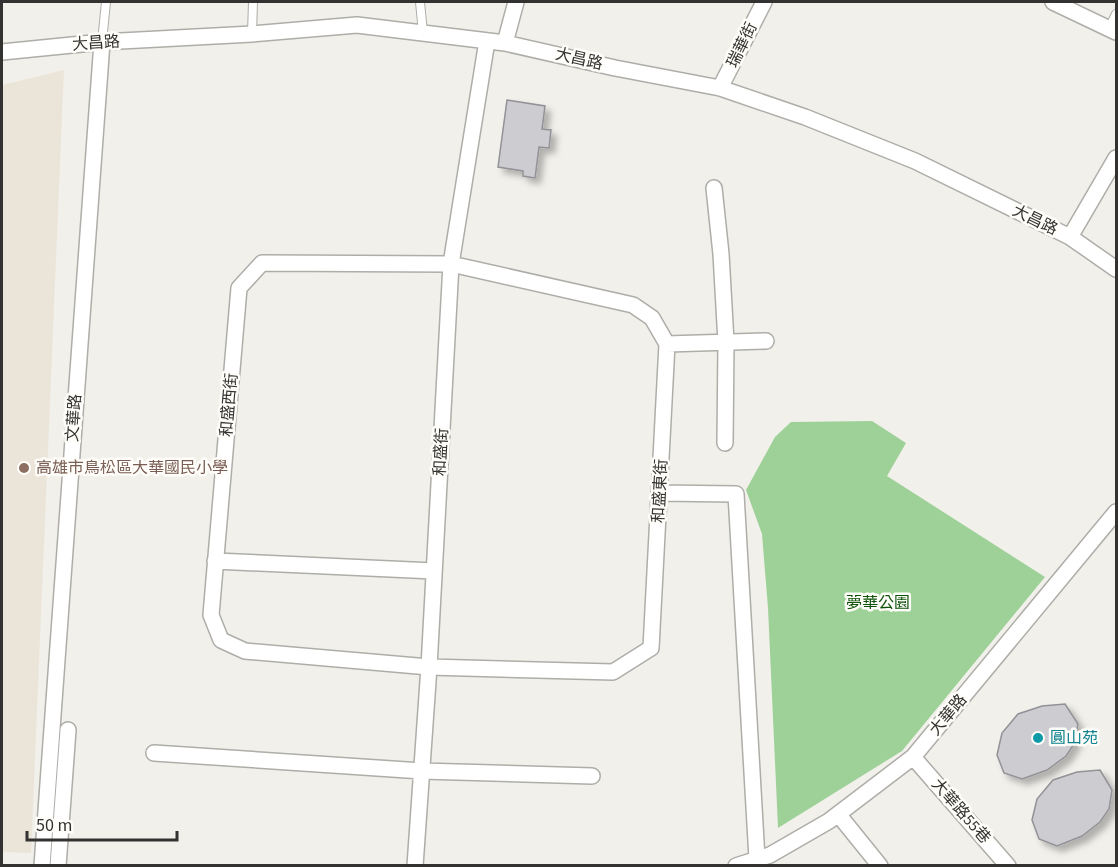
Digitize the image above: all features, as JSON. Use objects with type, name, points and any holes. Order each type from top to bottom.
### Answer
[{"type":"street","points":[[505,43],[516,2]]},
{"type":"street","name":"瑞華街","points":[[720,88],[764,2]]},
{"type":"street","points":[[1053,2],[1114,25]]},
{"type":"street","name":"大昌路","points":[[2,52],[102,42],[252,34],[357,25],[505,43],[615,68],[720,88],[805,117],[915,162],[1070,237],[1116,269]]},
{"type":"street","name":"和盛街","points":[[415,866],[429,667],[451,264],[487,41]]},
{"type":"street","name":"文華路","points":[[42,866],[102,42]]},
{"type":"street","points":[[1070,237],[1116,158]]},
{"type":"street","points":[[714,188],[721,254],[726,342],[725,443]]},
{"type":"street","name":"和盛西街","points":[[429,667],[245,651],[222,640],[211,615],[239,288],[262,263],[451,264]]},
{"type":"street","points":[[451,264],[633,305],[652,318],[667,344],[766,341]]},
{"type":"street","name":"和盛東街","points":[[429,667],[613,672],[651,648],[667,344]]},
{"type":"street","points":[[660,493],[736,494],[757,859]]},
{"type":"street","name":"大華路","points":[[736,866],[770,855],[829,821],[914,758],[1116,512]]},
{"type":"street","points":[[215,561],[434,571]]},
{"type":"street","points":[[58,866],[68,730]]},
{"type":"street","points":[[154,753],[422,771],[592,776]]},
{"type":"street","name":"大華路55巷","points":[[914,758],[1008,866]]},
{"type":"street","points":[[838,814],[880,866]]},
{"type":"lane","points":[[102,42],[106,2]]},
{"type":"lane","points":[[252,34],[253,2]]},
{"type":"lane","points":[[420,2],[423,33]]},
{"type":"shaded area","name":"高雄市鳥松區大華國民小學","points":[[64,70],[31,853],[2,852],[2,85]]},
{"type":"green space","name":"夢華公園","points":[[872,421],[906,443],[887,476],[1045,577],[902,751],[778,828],[768,608],[762,534],[746,490],[775,437],[791,422]]},
{"type":"building","points":[[507,100],[545,106],[542,129],[551,130],[549,148],[539,147],[535,178],[523,176],[523,171],[498,167]]},
{"type":"building","name":"圓山苑","points":[[1065,704],[1078,724],[1074,744],[1066,756],[1047,770],[1022,779],[1004,773],[997,755],[1002,733],[1018,714],[1042,706]]},
{"type":"building","name":"圓山苑","points":[[1100,770],[1112,790],[1109,809],[1100,822],[1082,836],[1057,846],[1039,839],[1032,820],[1037,799],[1053,780],[1077,772]]},
{"type":"place","name":"高雄市鳥松區大華國民小學","points":[[24,468]]},
{"type":"place","name":"圓山苑","points":[[1038,738]]}]
